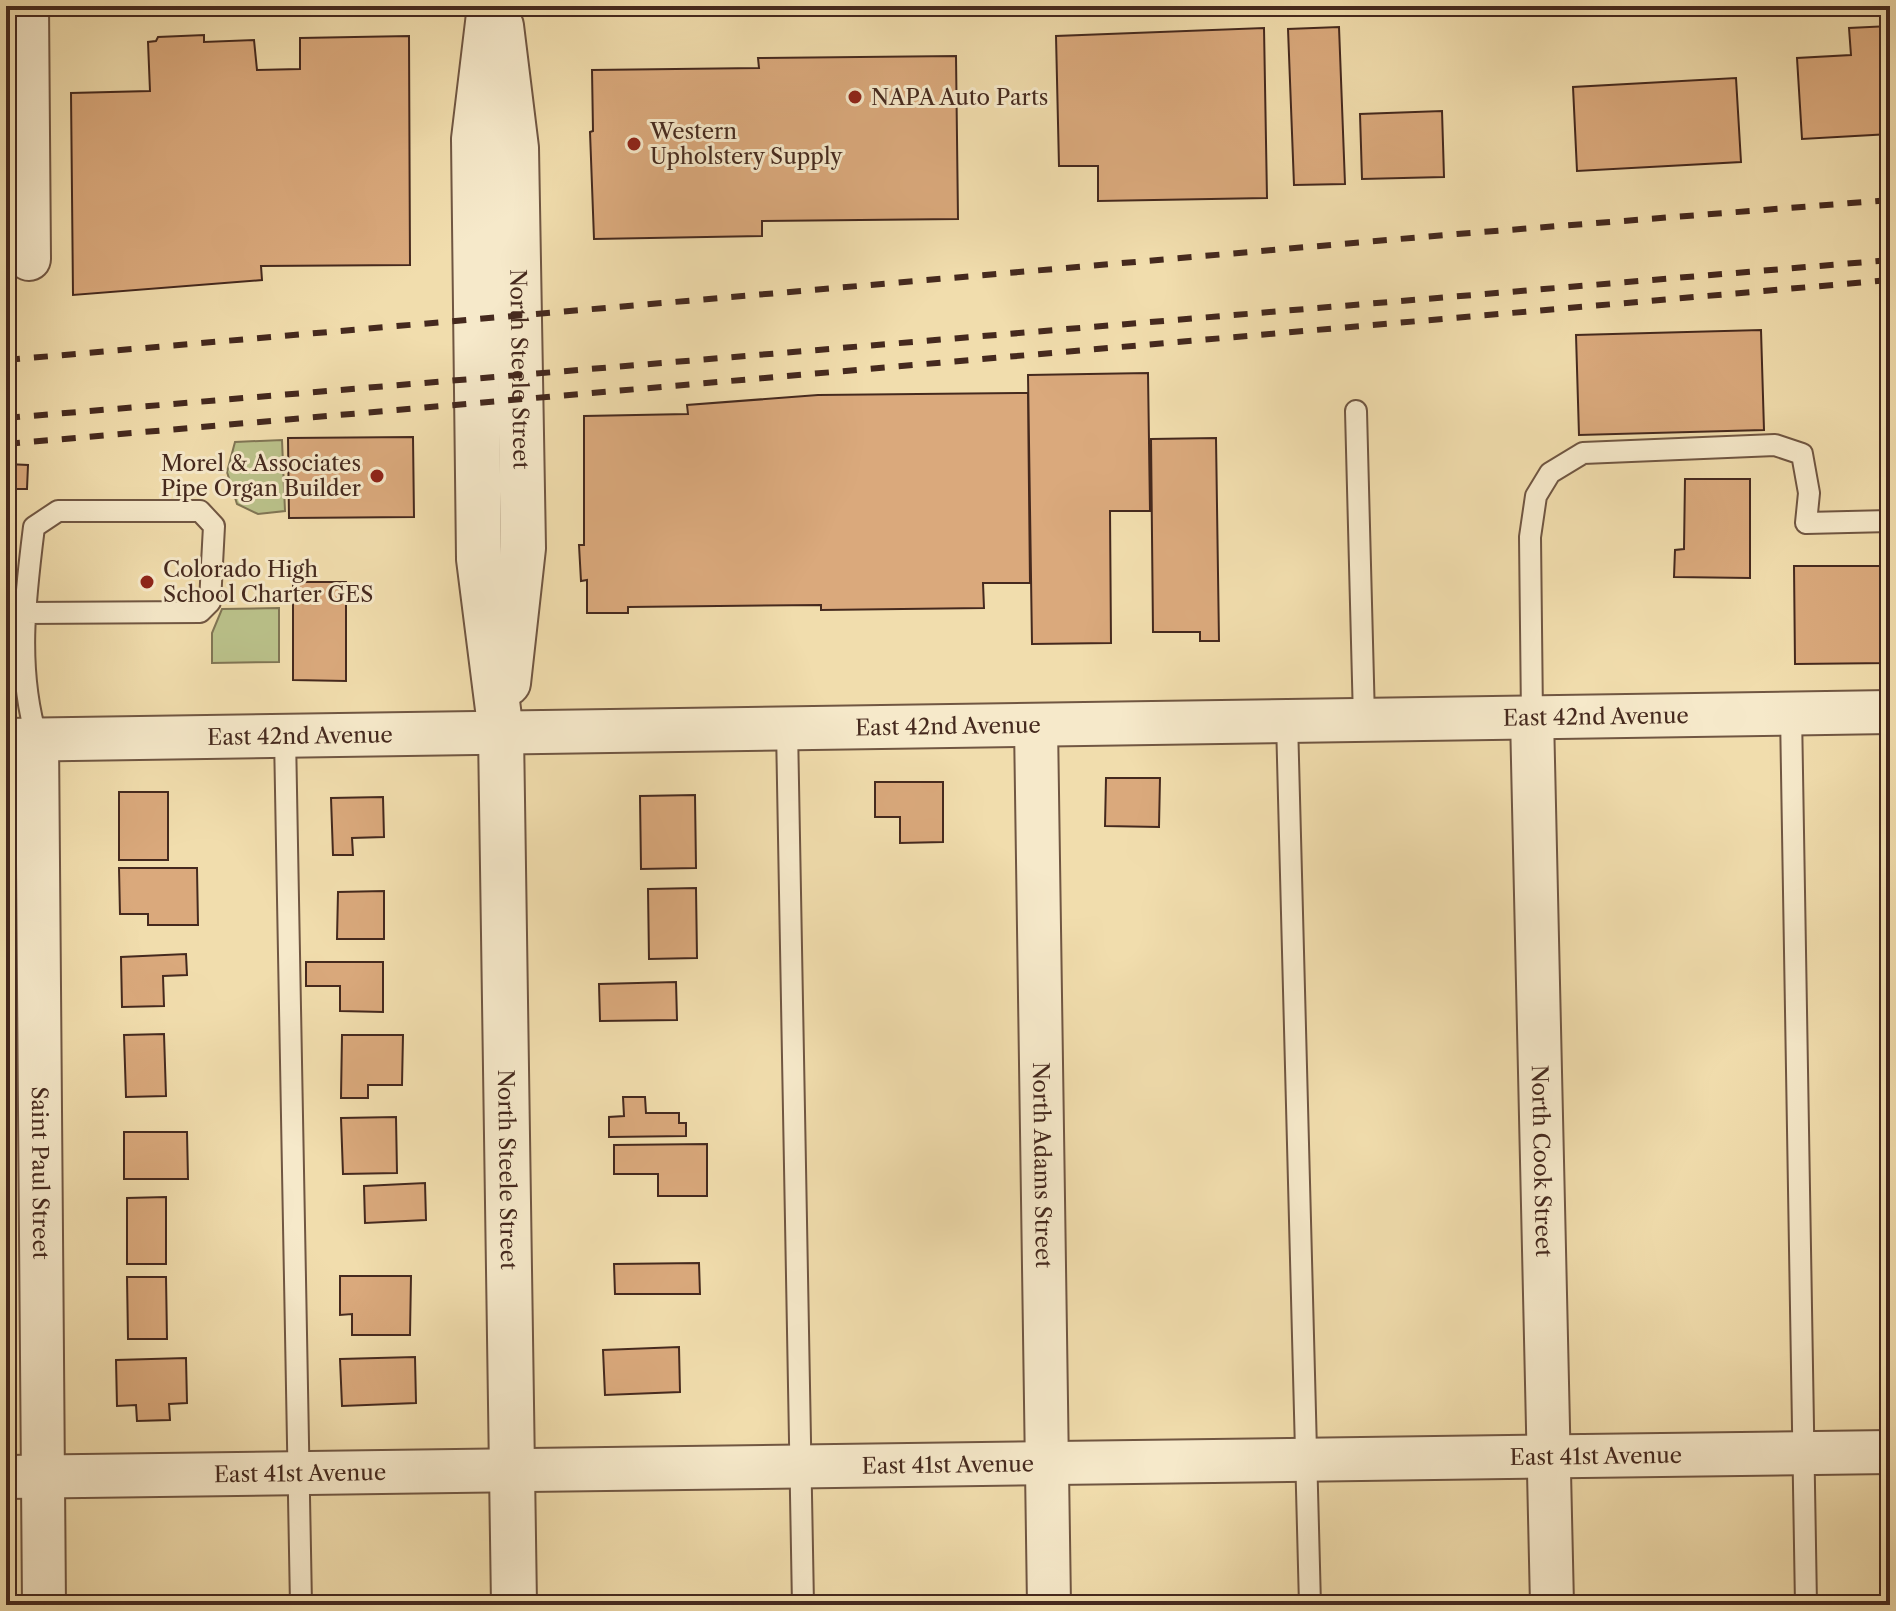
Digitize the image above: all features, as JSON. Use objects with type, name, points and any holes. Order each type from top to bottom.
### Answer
[{"type":"street","points":[[27,6],[29,259]]},
{"type":"street","name":"North Steele Street","points":[[490,6],[474,139],[479,559],[501,733],[514,1605]]},
{"type":"street","name":"North Steele Street","points":[[498,6],[516,148],[523,548],[521,593],[501,733]]},
{"type":"street","name":"East 42nd Avenue","points":[[21,739],[1890,712]]},
{"type":"street","name":"North Cook Street","points":[[1532,717],[1552,1605]]},
{"type":"street","name":"North Adams Street","points":[[1036,725],[1049,1605]]},
{"type":"street","name":"Saint Paul Street","points":[[21,739],[24,1477],[44,1605]]},
{"type":"street","name":"East 41st Avenue","points":[[24,1477],[1890,1452]]},
{"type":"lane","points":[[1356,411],[1364,719]]},
{"type":"lane","points":[[1532,717],[1530,537],[1536,496],[1550,473],[1583,453],[1775,445],[1802,454],[1809,493],[1806,523],[1890,521]]},
{"type":"lane","points":[[21,739],[25,700],[23,613],[34,527],[58,511],[200,511],[214,526],[210,602],[200,612],[23,613]]},
{"type":"lane","points":[[1791,713],[1806,1605]]},
{"type":"lane","points":[[1287,721],[1309,1460],[1310,1605]]},
{"type":"lane","points":[[787,728],[803,1605]]},
{"type":"lane","points":[[285,736],[301,1605]]},
{"type":"green space","points":[[282,440],[285,511],[258,514],[237,504],[227,472],[235,442]]},
{"type":"green space","points":[[279,608],[279,662],[212,663],[212,633],[222,609]]},
{"type":"building","points":[[1890,26],[1890,134],[1802,139],[1797,58],[1851,55],[1849,28]]},
{"type":"building","points":[[1339,27],[1345,184],[1294,185],[1288,29]]},
{"type":"building","points":[[1264,28],[1267,198],[1098,201],[1098,166],[1059,166],[1056,36]]},
{"type":"building","points":[[204,35],[204,42],[254,40],[257,70],[300,69],[300,38],[409,36],[410,265],[261,266],[262,280],[73,295],[71,93],[150,91],[148,42],[156,41],[158,37]]},
{"type":"building","points":[[956,56],[958,219],[762,221],[762,236],[594,239],[590,132],[593,131],[592,70],[759,68],[758,58]]},
{"type":"building","points":[[1736,78],[1741,162],[1577,171],[1573,87]]},
{"type":"building","points":[[1442,111],[1444,177],[1362,179],[1360,114]]},
{"type":"building","points":[[1761,330],[1764,430],[1579,435],[1576,335]]},
{"type":"building","points":[[1148,373],[1150,511],[1110,511],[1111,643],[1032,644],[1028,375]]},
{"type":"building","points":[[1028,393],[1030,583],[983,583],[984,608],[821,610],[821,605],[628,607],[628,613],[587,613],[587,580],[581,581],[579,545],[584,545],[584,416],[688,414],[687,405],[818,395]]},
{"type":"building","points":[[413,437],[414,517],[289,518],[288,438]]},
{"type":"building","points":[[1216,438],[1219,641],[1200,641],[1200,632],[1153,632],[1151,439]]},
{"type":"building","points":[[7,464],[28,465],[27,489],[6,489]]},
{"type":"building","points":[[1685,479],[1750,479],[1750,578],[1674,577],[1675,550],[1684,549]]},
{"type":"building","points":[[1794,566],[1890,566],[1890,663],[1795,664]]},
{"type":"building","points":[[293,582],[346,582],[346,681],[293,680]]},
{"type":"building","points":[[1106,778],[1160,778],[1159,827],[1105,826]]},
{"type":"building","points":[[875,782],[943,782],[943,842],[900,843],[900,817],[875,817]]},
{"type":"building","points":[[119,792],[168,792],[168,860],[119,860]]},
{"type":"building","points":[[695,795],[696,868],[641,869],[640,796]]},
{"type":"building","points":[[383,797],[384,837],[352,838],[353,855],[333,855],[331,798]]},
{"type":"building","points":[[119,868],[197,868],[198,925],[148,925],[148,914],[120,914]]},
{"type":"building","points":[[696,888],[697,958],[649,959],[648,889]]},
{"type":"building","points":[[384,891],[384,939],[337,939],[338,892]]},
{"type":"building","points":[[186,954],[187,975],[163,976],[164,1006],[122,1007],[121,957]]},
{"type":"building","points":[[306,962],[383,962],[383,1012],[340,1011],[340,986],[306,986]]},
{"type":"building","points":[[676,982],[677,1020],[600,1021],[599,984]]},
{"type":"building","points":[[164,1034],[166,1096],[126,1097],[124,1035]]},
{"type":"building","points":[[342,1035],[403,1035],[402,1085],[368,1085],[368,1098],[341,1098]]},
{"type":"building","points":[[623,1097],[645,1097],[646,1113],[679,1113],[679,1123],[686,1123],[686,1136],[609,1137],[609,1117],[624,1116]]},
{"type":"building","points":[[396,1117],[397,1173],[343,1174],[341,1118]]},
{"type":"building","points":[[124,1132],[187,1132],[188,1179],[124,1179]]},
{"type":"building","points":[[707,1144],[707,1196],[658,1196],[658,1174],[614,1174],[614,1145]]},
{"type":"building","points":[[425,1183],[426,1220],[365,1223],[364,1186]]},
{"type":"building","points":[[166,1197],[166,1264],[127,1264],[127,1198]]},
{"type":"building","points":[[699,1263],[700,1294],[615,1294],[614,1264]]},
{"type":"building","points":[[340,1276],[411,1276],[410,1335],[352,1335],[352,1314],[340,1315]]},
{"type":"building","points":[[127,1277],[166,1277],[167,1339],[128,1339]]},
{"type":"building","points":[[679,1347],[680,1392],[605,1395],[603,1350]]},
{"type":"building","points":[[415,1357],[416,1403],[342,1406],[340,1359]]},
{"type":"building","points":[[186,1358],[187,1403],[169,1404],[170,1420],[137,1421],[136,1405],[117,1406],[116,1360]]},
{"type":"railway","points":[[6,360],[1457,234],[1890,200]]},
{"type":"railway","points":[[6,418],[1890,260]]},
{"type":"railway","points":[[6,444],[1890,280]]},
{"type":"place","name":"NAPA Auto Parts","points":[[855,97]]},
{"type":"place","name":"Western Upholstery Supply","points":[[634,144]]},
{"type":"place","name":"Morel & Associates Pipe Organ Builder","points":[[377,476]]},
{"type":"place","name":"Colorado High School Charter GES","points":[[147,582]]}]
